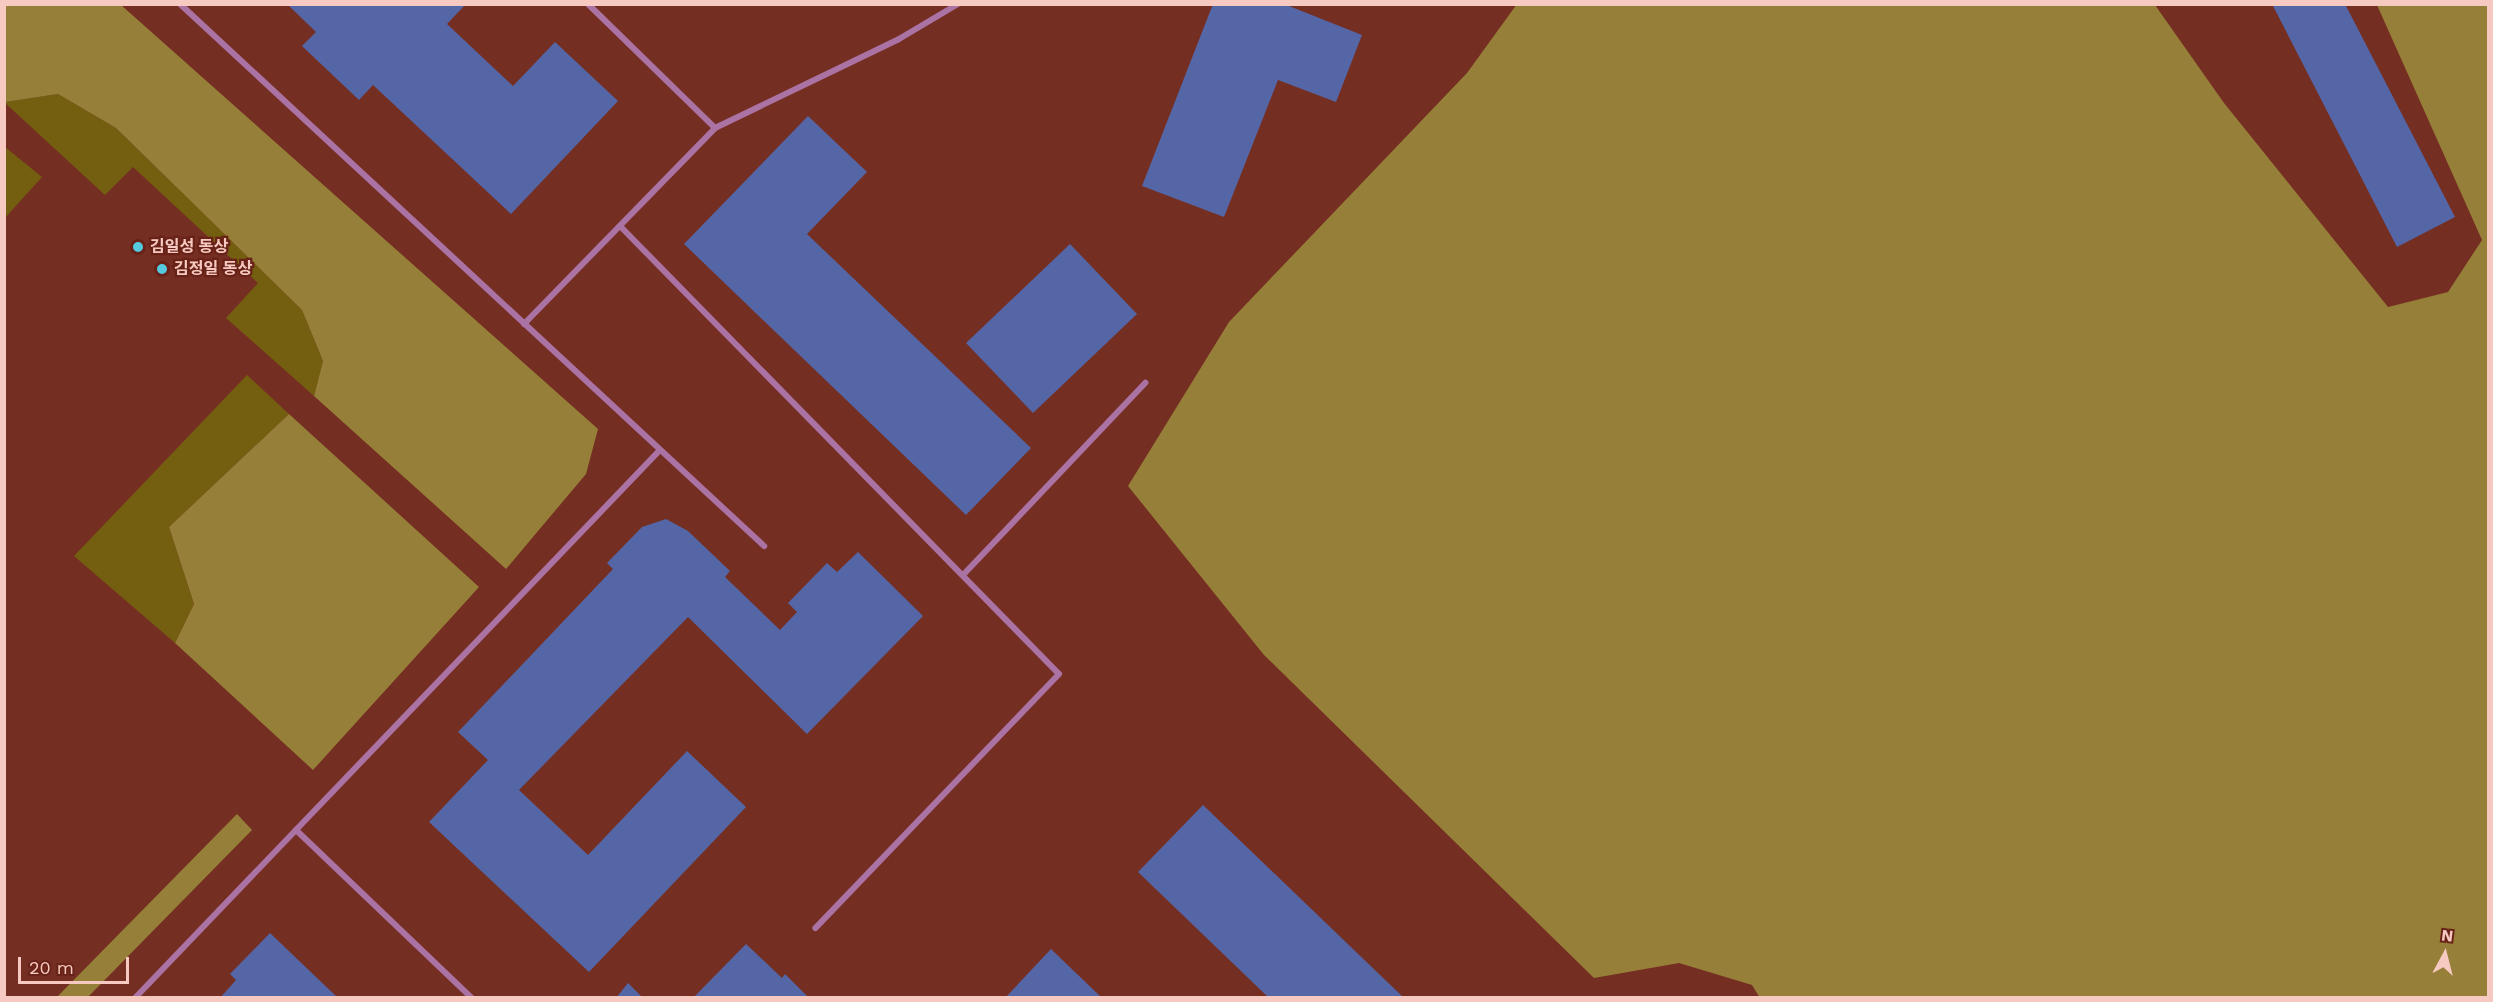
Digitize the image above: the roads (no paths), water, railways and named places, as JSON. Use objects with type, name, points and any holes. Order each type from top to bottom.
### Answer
[{"type":"street","points":[[180,4],[764,546]]},
{"type":"street","points":[[588,4],[715,128]]},
{"type":"street","points":[[524,324],[715,128],[899,39],[958,4]]},
{"type":"street","points":[[620,226],[1059,674],[815,928]]},
{"type":"street","points":[[963,575],[1145,383]]},
{"type":"street","points":[[135,998],[660,450]]},
{"type":"street","points":[[296,830],[472,998]]},
{"type":"place","name":"김일성 동상","points":[[138,247]]},
{"type":"place","name":"김정일 동상","points":[[162,269]]}]
